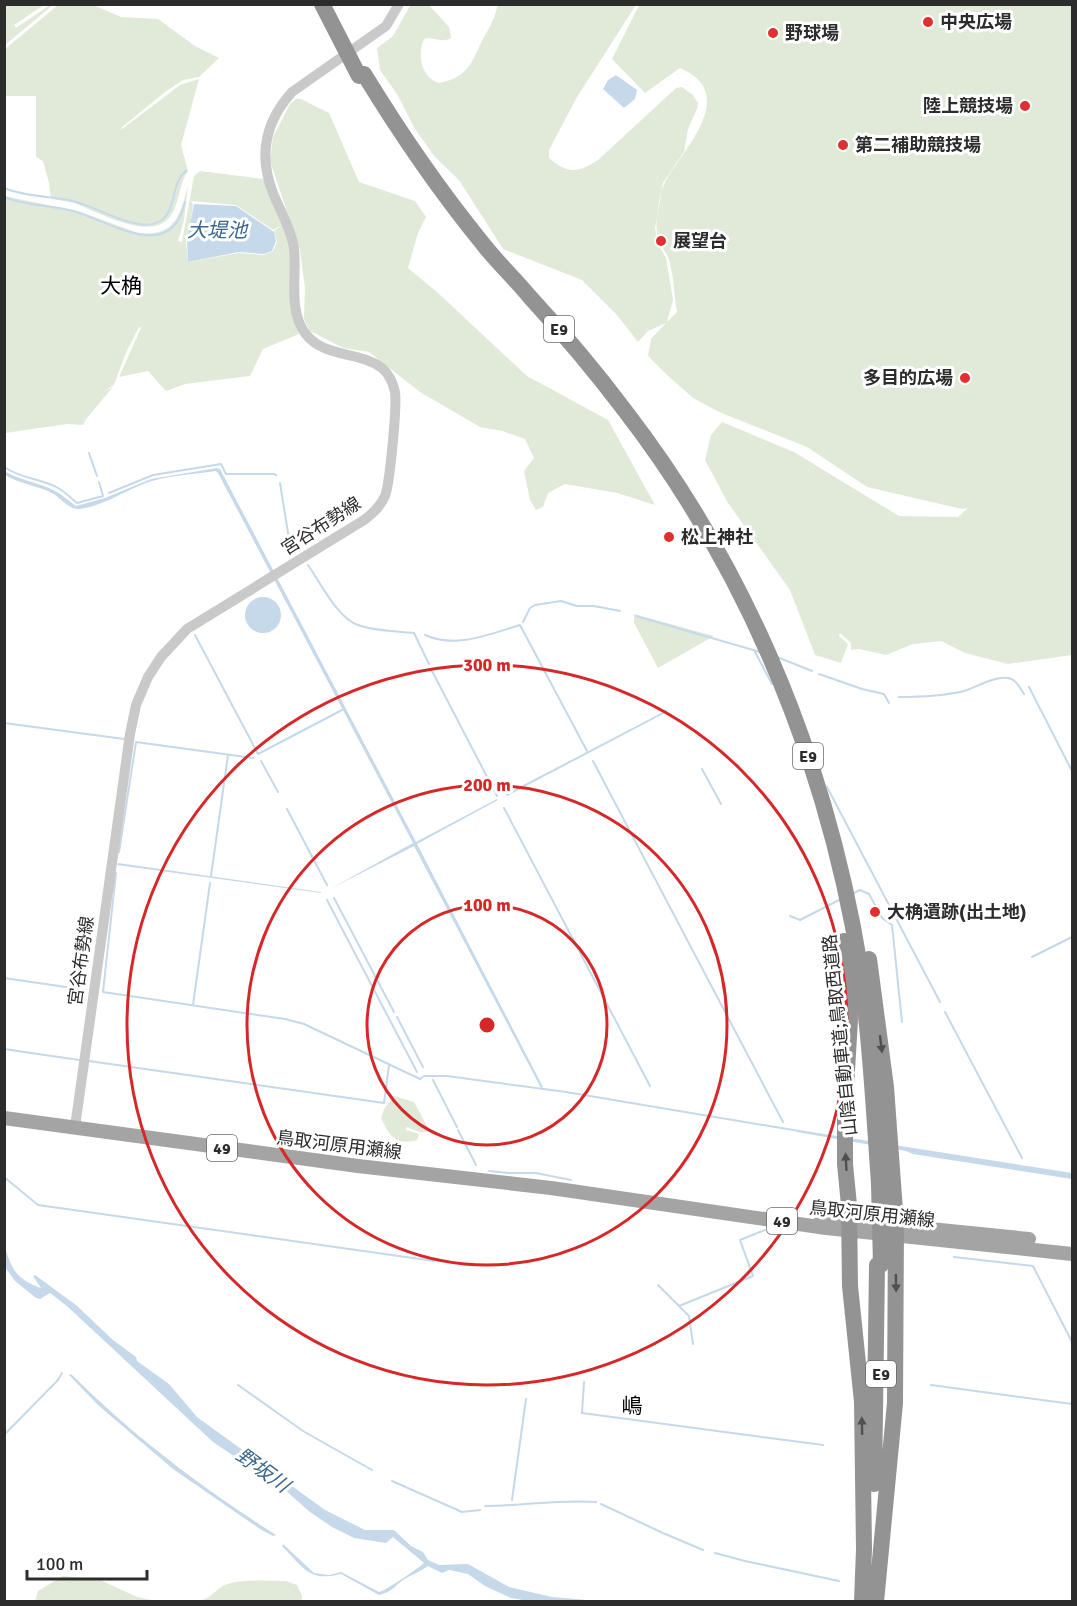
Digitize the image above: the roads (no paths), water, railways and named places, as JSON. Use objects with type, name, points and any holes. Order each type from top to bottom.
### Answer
[{"type":"highway","name":"E9","points":[[322,4],[361,75],[439,188],[485,247],[556,326],[628,414],[687,498],[780,678],[818,789],[839,838],[851,927]]},
{"type":"highway","name":"E9","points":[[327,4],[361,75]]},
{"type":"highway","name":"E9","points":[[738,594],[790,718],[851,927]]},
{"type":"highway","name":"山陰自動車道;鳥取西道路","points":[[851,927],[866,1023],[877,1184],[879,1265],[876,1484]]},
{"type":"highway","points":[[851,927],[850,1020],[844,1104],[845,1164],[850,1225],[850,1286],[876,1484],[872,1602]]},
{"type":"highway","points":[[851,927],[874,990],[886,1087],[896,1229],[895,1403],[876,1484],[862,1602]]},
{"type":"main road","name":"鳥取河原用瀬線","points":[[4,1118],[346,1165],[551,1188],[669,1205],[696,1205],[850,1225],[1072,1244]]},
{"type":"main road","name":"鳥取河原用瀬線","points":[[896,1229],[1072,1254]]},
{"type":"street","name":"宮谷布勢線","points":[[75,1127],[130,734],[136,705],[148,676],[161,657],[187,629],[364,520],[374,513],[386,494],[396,406],[392,380],[383,369],[365,359],[341,354],[318,345],[306,334],[298,321],[294,246],[289,228],[272,191],[264,158],[269,130],[279,106],[292,92],[386,26],[399,4]]},
{"type":"water","points":[[616,75],[637,90],[635,99],[624,108],[603,89],[608,80]]},
{"type":"water","name":"大堤池","points":[[194,204],[236,206],[274,232],[276,241],[272,251],[264,254],[239,252],[188,262],[187,240]]},
{"type":"water","points":[[220,469],[416,842],[498,800],[417,844],[543,1087],[541,1088],[414,846],[330,889],[413,843],[218,473],[216,471],[152,481],[107,501],[75,509],[52,493],[11,478],[5,475],[4,471],[51,489],[76,506],[105,498],[151,479]]},
{"type":"water","points":[[263,597],[276,602],[281,615],[276,628],[263,633],[250,628],[245,615],[250,602]]},
{"type":"water","points":[[667,710],[667,712],[507,796],[506,794]]},
{"type":"water","points":[[118,863],[321,892],[321,893],[117,865]]},
{"type":"water","points":[[799,1130],[1072,1173],[1072,1179],[913,1154],[797,1132]]},
{"type":"water","name":"野坂川","points":[[5,1247],[13,1268],[21,1278],[41,1288],[33,1276],[35,1275],[76,1305],[113,1340],[136,1357],[137,1361],[169,1384],[197,1417],[325,1510],[365,1530],[394,1530],[411,1546],[423,1552],[428,1560],[439,1565],[468,1564],[509,1587],[552,1597],[598,1601],[534,1602],[511,1598],[485,1586],[468,1574],[449,1570],[442,1573],[428,1566],[403,1580],[390,1591],[379,1595],[341,1574],[321,1576],[307,1571],[282,1546],[283,1544],[314,1573],[329,1575],[341,1572],[379,1592],[395,1584],[424,1563],[393,1537],[386,1543],[354,1538],[332,1527],[310,1512],[276,1482],[213,1442],[68,1307],[50,1293],[40,1299],[36,1298],[15,1281],[5,1267]]},
{"type":"water","points":[[71,1374],[119,1419],[169,1460],[221,1499],[276,1535],[273,1536],[260,1529],[173,1469],[99,1406],[69,1375]]},
{"type":"waterway","points":[[4,188],[29,195],[73,201],[122,220],[148,225],[162,220],[167,215],[178,182],[186,171]]},
{"type":"waterway","points":[[4,197],[73,211],[121,229],[153,235],[167,231],[178,221],[185,202]]},
{"type":"waterway","points":[[89,453],[97,476]]},
{"type":"waterway","points":[[109,493],[153,475],[221,464],[226,474],[276,475]]},
{"type":"waterway","points":[[4,467],[58,488],[77,503],[103,496],[99,482]]},
{"type":"waterway","points":[[280,483],[289,539],[295,553]]},
{"type":"waterway","points":[[308,565],[343,615],[358,625],[414,633],[429,664]]},
{"type":"waterway","points":[[523,622],[530,608],[535,605],[561,601],[577,606],[594,606],[620,611]]},
{"type":"waterway","points":[[636,616],[760,652]]},
{"type":"waterway","points":[[425,635],[449,641],[473,639],[520,625],[587,751]]},
{"type":"waterway","points":[[195,635],[258,754],[342,710]]},
{"type":"waterway","points":[[754,650],[772,684]]},
{"type":"waterway","points":[[777,657],[812,671]]},
{"type":"waterway","points":[[432,671],[497,796]]},
{"type":"waterway","points":[[819,674],[884,694],[889,703]]},
{"type":"waterway","points":[[899,697],[956,693],[1003,678],[1013,680],[1024,694]]},
{"type":"waterway","points":[[1029,687],[1072,771]]},
{"type":"waterway","points":[[4,723],[124,739]]},
{"type":"waterway","points":[[119,852],[136,742],[253,758]]},
{"type":"waterway","points":[[211,876],[228,755]]},
{"type":"waterway","points":[[261,761],[278,792]]},
{"type":"waterway","points":[[593,761],[783,1122]]},
{"type":"waterway","points":[[702,769],[721,804]]},
{"type":"waterway","points":[[827,787],[940,1002]]},
{"type":"waterway","points":[[504,808],[650,1086]]},
{"type":"waterway","points":[[287,809],[327,885]]},
{"type":"waterway","points":[[116,873],[103,992],[285,1019],[304,1024],[420,1079],[424,1076],[447,1076],[566,1092],[799,1131]]},
{"type":"waterway","points":[[193,1005],[210,883]]},
{"type":"waterway","points":[[852,894],[860,890],[869,894],[882,918],[892,925],[902,1022]]},
{"type":"waterway","points":[[334,898],[394,1012]]},
{"type":"waterway","points":[[790,916],[800,920],[841,899]]},
{"type":"waterway","points":[[327,900],[417,1072]]},
{"type":"waterway","points":[[1032,957],[1072,937]]},
{"type":"waterway","points":[[4,978],[86,990]]},
{"type":"waterway","points":[[945,1012],[1022,1158]]},
{"type":"waterway","points":[[397,1017],[423,1067]]},
{"type":"waterway","points":[[4,1049],[79,1060]]},
{"type":"waterway","points":[[89,1061],[384,1103],[389,1065]]},
{"type":"waterway","points":[[433,1080],[457,1127]]},
{"type":"waterway","points":[[458,1130],[476,1165]]},
{"type":"waterway","points":[[489,1171],[536,1173],[571,1180]]},
{"type":"waterway","points":[[4,1177],[38,1205],[434,1261]]},
{"type":"waterway","points":[[679,1306],[753,1276],[740,1240],[765,1230]]},
{"type":"waterway","points":[[954,1257],[1033,1266],[1072,1342]]},
{"type":"waterway","points":[[658,1285],[689,1316],[693,1344]]},
{"type":"waterway","points":[[4,1435],[58,1380],[62,1373]]},
{"type":"waterway","points":[[584,1382],[582,1413],[823,1445]]},
{"type":"waterway","points":[[238,1385],[303,1431],[372,1470]]},
{"type":"waterway","points":[[931,1385],[1072,1404]]},
{"type":"waterway","points":[[512,1500],[526,1399]]},
{"type":"waterway","points":[[392,1481],[462,1512],[480,1510]]},
{"type":"waterway","points":[[485,1506],[568,1501],[596,1502]]},
{"type":"waterway","points":[[601,1504],[703,1550]]},
{"type":"waterway","points":[[715,1553],[839,1581]]},
{"type":"place","name":"中央広場","points":[[928,22]]},
{"type":"place","name":"野球場","points":[[773,33]]},
{"type":"place","name":"陸上競技場","points":[[1025,106]]},
{"type":"place","name":"第二補助競技場","points":[[843,145]]},
{"type":"place","name":"展望台","points":[[661,241]]},
{"type":"place","name":"多目的広場","points":[[965,378]]},
{"type":"place","name":"松上神社","points":[[669,537]]},
{"type":"place","name":"大桷遺跡(出土地)","points":[[875,912]]},
{"type":"district","name":"大桷","points":[[121,286]]},
{"type":"district","name":"嶋","points":[[632,1406]]}]
